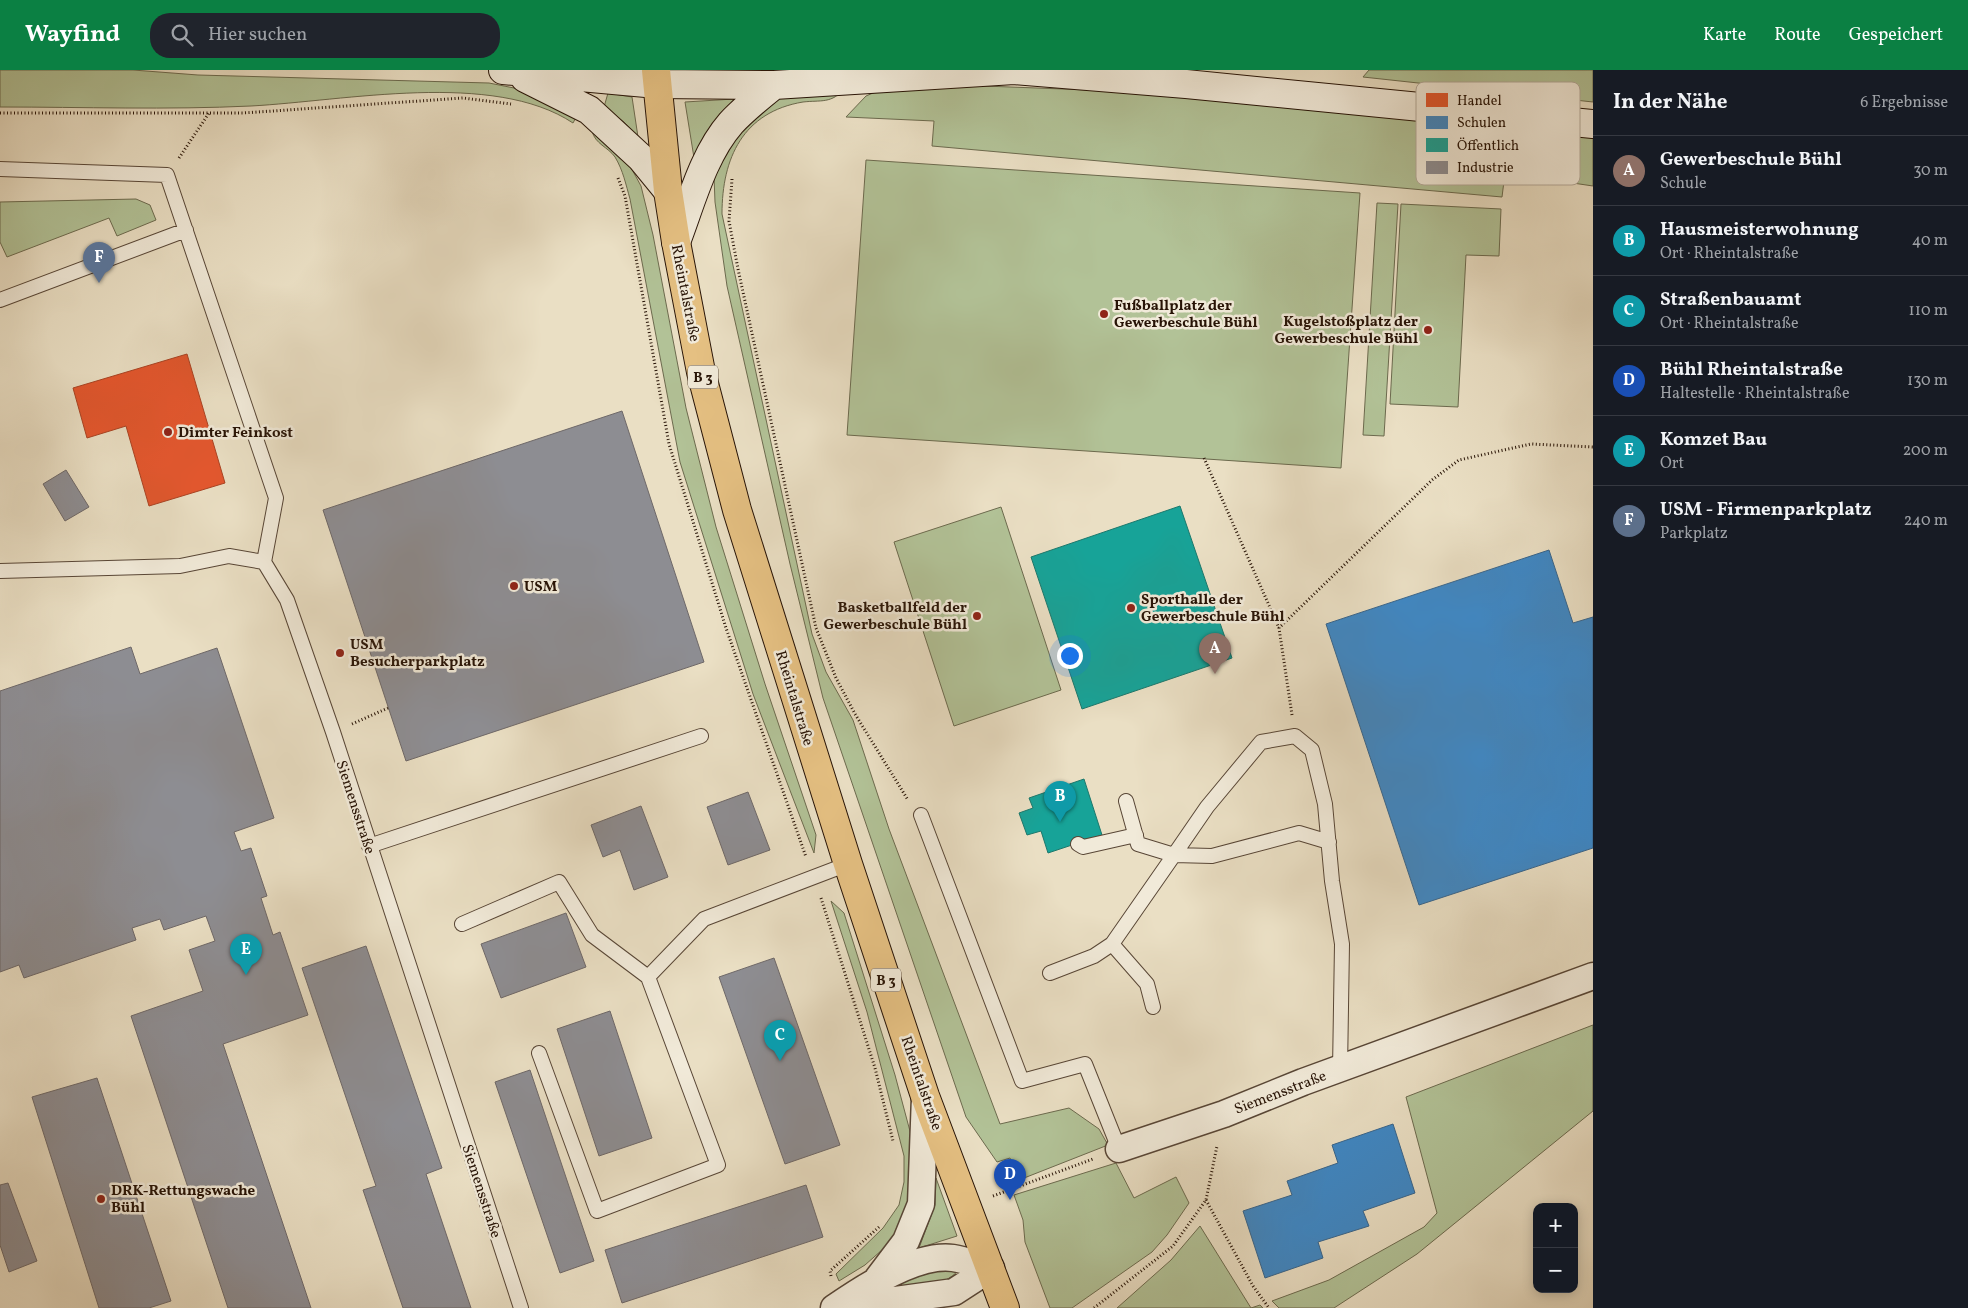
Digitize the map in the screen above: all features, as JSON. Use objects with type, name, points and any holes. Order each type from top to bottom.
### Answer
[{"type":"main road","name":"Rheintalstraße","points":[[656,77],[668,191],[676,242],[702,372],[737,510],[848,864],[925,1096],[1005,1308]]},
{"type":"street","points":[[508,71],[656,77],[774,85],[853,75],[1014,70],[1196,85],[1416,107]]},
{"type":"street","points":[[508,71],[589,110],[640,158],[668,191]]},
{"type":"street","points":[[676,242],[700,179],[717,143],[731,124],[774,85]]},
{"type":"street","points":[[1580,123],[1593,124]]},
{"type":"street","name":"Siemensstraße","points":[[1119,1150],[1224,1114],[1593,976]]},
{"type":"street","points":[[878,1278],[906,1241],[921,1204],[925,1096]]},
{"type":"street","points":[[834,1308],[878,1278],[928,1260],[952,1258],[991,1268]]},
{"type":"street","points":[[834,1308],[954,1292],[991,1268]]},
{"type":"lane","points":[[0,169],[168,175],[276,498],[264,562],[229,556],[180,566],[0,570]]},
{"type":"lane","points":[[0,300],[186,230]]},
{"type":"lane","name":"Siemensstraße","points":[[264,562],[287,600],[333,732],[368,846],[521,1308]]},
{"type":"lane","points":[[368,846],[701,736]]},
{"type":"lane","points":[[1050,973],[1094,956],[1112,944],[1140,907],[1207,807],[1261,742],[1295,736],[1312,750],[1326,804],[1332,881],[1342,944],[1340,1070]]},
{"type":"lane","points":[[1126,801],[1138,844],[1174,855],[1212,856],[1299,833],[1329,842]]},
{"type":"lane","points":[[921,815],[1022,1081],[1085,1064],[1119,1150]]},
{"type":"lane","points":[[1078,844],[1083,847],[1136,835]]},
{"type":"lane","points":[[648,977],[704,919],[848,864]]},
{"type":"lane","points":[[462,924],[559,882],[592,935],[648,977],[718,1165],[597,1210],[539,1053]]},
{"type":"lane","points":[[1112,944],[1146,984],[1153,1007]]},
{"type":"path","points":[[0,113],[243,113],[463,98],[514,105]]},
{"type":"path","points":[[168,175],[209,113]]},
{"type":"path","points":[[617,174],[625,196],[669,444],[726,628],[763,738],[814,876],[875,1068],[896,1150]]},
{"type":"path","points":[[732,178],[730,221],[738,269],[816,628],[836,678],[855,714],[909,800],[921,815]]},
{"type":"path","points":[[1279,628],[1432,480],[1459,460],[1531,444],[1593,447]]},
{"type":"path","points":[[1204,458],[1279,628],[1295,736]]},
{"type":"path","points":[[333,732],[388,708]]},
{"type":"path","points":[[1094,1308],[1173,1246],[1206,1200],[1224,1114]]},
{"type":"path","points":[[967,1206],[1119,1150]]},
{"type":"path","points":[[1206,1200],[1253,1286],[1269,1308]]},
{"type":"path","points":[[831,1280],[830,1271],[880,1227],[883,1220]]},
{"type":"green space","points":[[0,70],[133,70],[198,75],[489,83],[529,91],[580,110],[573,123],[540,107],[502,97],[461,93],[373,95],[220,107],[0,107]]},
{"type":"green space","points":[[1369,70],[1593,70],[1593,102],[1580,101],[1580,82],[1416,83],[1363,77]]},
{"type":"green space","points":[[931,84],[1142,92],[1416,117],[1416,185],[1504,185],[1502,197],[932,146],[934,121],[846,117],[866,96],[887,87]]},
{"type":"green space","points":[[844,88],[831,99],[803,102],[782,107],[765,116],[751,127],[740,141],[726,174],[722,214],[812,634],[826,672],[853,720],[889,829],[1000,1124],[1069,1108],[1099,1129],[1108,1145],[1019,1180],[1010,1158],[997,1162],[966,1117],[823,698],[790,564],[727,286],[715,202],[714,176],[738,127],[781,94]]},
{"type":"green space","points":[[608,93],[632,97],[638,137],[624,122],[604,107]]},
{"type":"green space","points":[[734,99],[711,130],[695,164],[685,102]]},
{"type":"green space","points":[[592,131],[623,153],[641,186],[653,235],[686,408],[716,527],[765,684],[816,835],[814,853],[753,694],[680,462],[630,199],[624,178],[615,157],[596,139]]},
{"type":"green space","points":[[1580,132],[1593,133],[1593,186],[1580,184]]},
{"type":"green space","name":"Fußballplatz der Gewerbeschule Bühl","points":[[866,160],[1360,193],[1341,468],[847,435]]},
{"type":"green space","points":[[136,199],[150,205],[156,220],[117,236],[109,218],[7,257],[0,242],[0,202]]},
{"type":"green space","points":[[1377,203],[1398,204],[1384,436],[1363,435]]},
{"type":"green space","name":"Kugelstoßplatz der Gewerbeschule Bühl","points":[[1401,204],[1501,209],[1499,256],[1466,255],[1458,407],[1390,404]]},
{"type":"green space","name":"Basketballfeld der Gewerbeschule Bühl","points":[[1001,507],[1061,690],[954,726],[894,542]]},
{"type":"green space","points":[[831,901],[844,913],[895,1075],[911,1135],[909,1213],[891,1242],[865,1265],[839,1281],[836,1274],[883,1228],[899,1205],[904,1182],[904,1156],[867,1012]]},
{"type":"green space","points":[[1593,1025],[1593,1111],[1417,1254],[1334,1308],[1279,1308],[1272,1301],[1329,1280],[1424,1227],[1437,1213],[1406,1097]]},
{"type":"green space","points":[[1116,1163],[1134,1198],[1176,1177],[1189,1203],[1167,1235],[1152,1252],[1072,1308],[1050,1308],[1025,1242],[1023,1220],[1014,1195]]},
{"type":"green space","points":[[936,1178],[957,1236],[919,1248],[935,1205]]},
{"type":"green space","points":[[1200,1226],[1251,1308],[1117,1308],[1171,1260]]},
{"type":"green space","points":[[938,1269],[959,1270],[937,1284],[895,1291],[893,1285]]},
{"type":"green space","points":[[1260,1305],[1263,1308],[1251,1308]]},
{"type":"building: Handel","name":"Dimter Feinkost","points":[[187,354],[225,483],[149,506],[126,426],[87,438],[73,388]]},
{"type":"building: Schulen","points":[[1549,550],[1573,623],[1593,617],[1593,848],[1419,905],[1326,624]]},
{"type":"building: Schulen","points":[[1393,1124],[1415,1193],[1363,1211],[1369,1226],[1318,1242],[1323,1258],[1265,1278],[1243,1211],[1292,1195],[1287,1181],[1338,1163],[1332,1145]]},
{"type":"building: Öffentlich","name":"Sporthalle der Gewerbeschule Bühl","points":[[1180,506],[1232,658],[1082,709],[1031,557]]},
{"type":"building: Öffentlich","points":[[1084,779],[1102,835],[1048,853],[1041,831],[1027,835],[1019,813],[1033,808],[1029,798]]},
{"type":"building: Industrie","name":"USM","points":[[622,411],[704,662],[406,761],[323,510]]},
{"type":"building: Industrie","points":[[66,470],[89,507],[65,521],[43,484]]},
{"type":"building: Industrie","points":[[131,647],[140,674],[217,648],[274,818],[234,832],[241,851],[251,848],[267,896],[261,898],[273,935],[280,932],[308,1015],[223,1044],[311,1308],[228,1308],[131,1016],[203,991],[189,950],[215,941],[206,916],[164,930],[160,919],[132,928],[136,940],[24,978],[19,965],[0,972],[0,691]]},
{"type":"building: Industrie","points":[[748,792],[770,850],[728,865],[707,807]]},
{"type":"building: Industrie","points":[[641,806],[668,877],[634,890],[620,850],[603,857],[591,825]]},
{"type":"building: Industrie","points":[[566,913],[586,967],[501,998],[481,944]]},
{"type":"building: Industrie","points":[[366,946],[442,1168],[426,1174],[471,1308],[403,1308],[363,1190],[376,1186],[302,968]]},
{"type":"building: Industrie","points":[[774,958],[840,1145],[785,1164],[719,977]]},
{"type":"building: Industrie","points":[[610,1011],[652,1138],[599,1156],[557,1029]]},
{"type":"building: Industrie","points":[[530,1070],[594,1261],[560,1273],[495,1082]]},
{"type":"building: Industrie","name":"DRK-Rettungswache Bühl","points":[[97,1078],[171,1301],[149,1308],[99,1308],[32,1097]]},
{"type":"building: Industrie","points":[[8,1183],[37,1261],[9,1272],[0,1245],[0,1185]]},
{"type":"building: Industrie","points":[[806,1185],[823,1237],[622,1303],[605,1250]]},
{"type":"place","name":"USM - Firmenparkplatz","points":[[99,283]]},
{"type":"place","name":"Fußballplatz der Gewerbeschule Bühl","points":[[1104,314]]},
{"type":"place","name":"Kugelstoßplatz der Gewerbeschule Bühl","points":[[1428,330]]},
{"type":"place","name":"Dimter Feinkost","points":[[168,432]]},
{"type":"place","name":"USM","points":[[514,586]]},
{"type":"place","name":"Sporthalle der Gewerbeschule Bühl","points":[[1131,608]]},
{"type":"place","name":"Basketballfeld der Gewerbeschule Bühl","points":[[977,616]]},
{"type":"place","name":"USM Besucherparkplatz","points":[[340,653]]},
{"type":"place","name":"Gewerbeschule Bühl","points":[[1215,674]]},
{"type":"place","name":"Hausmeisterwohnung","points":[[1060,822]]},
{"type":"place","name":"Komzet Bau","points":[[246,975]]},
{"type":"place","name":"Straßenbauamt","points":[[780,1061]]},
{"type":"place","name":"DRK-Rettungswache Bühl","points":[[101,1199]]},
{"type":"place","name":"Bühl Rheintalstraße","points":[[1010,1200]]}]
